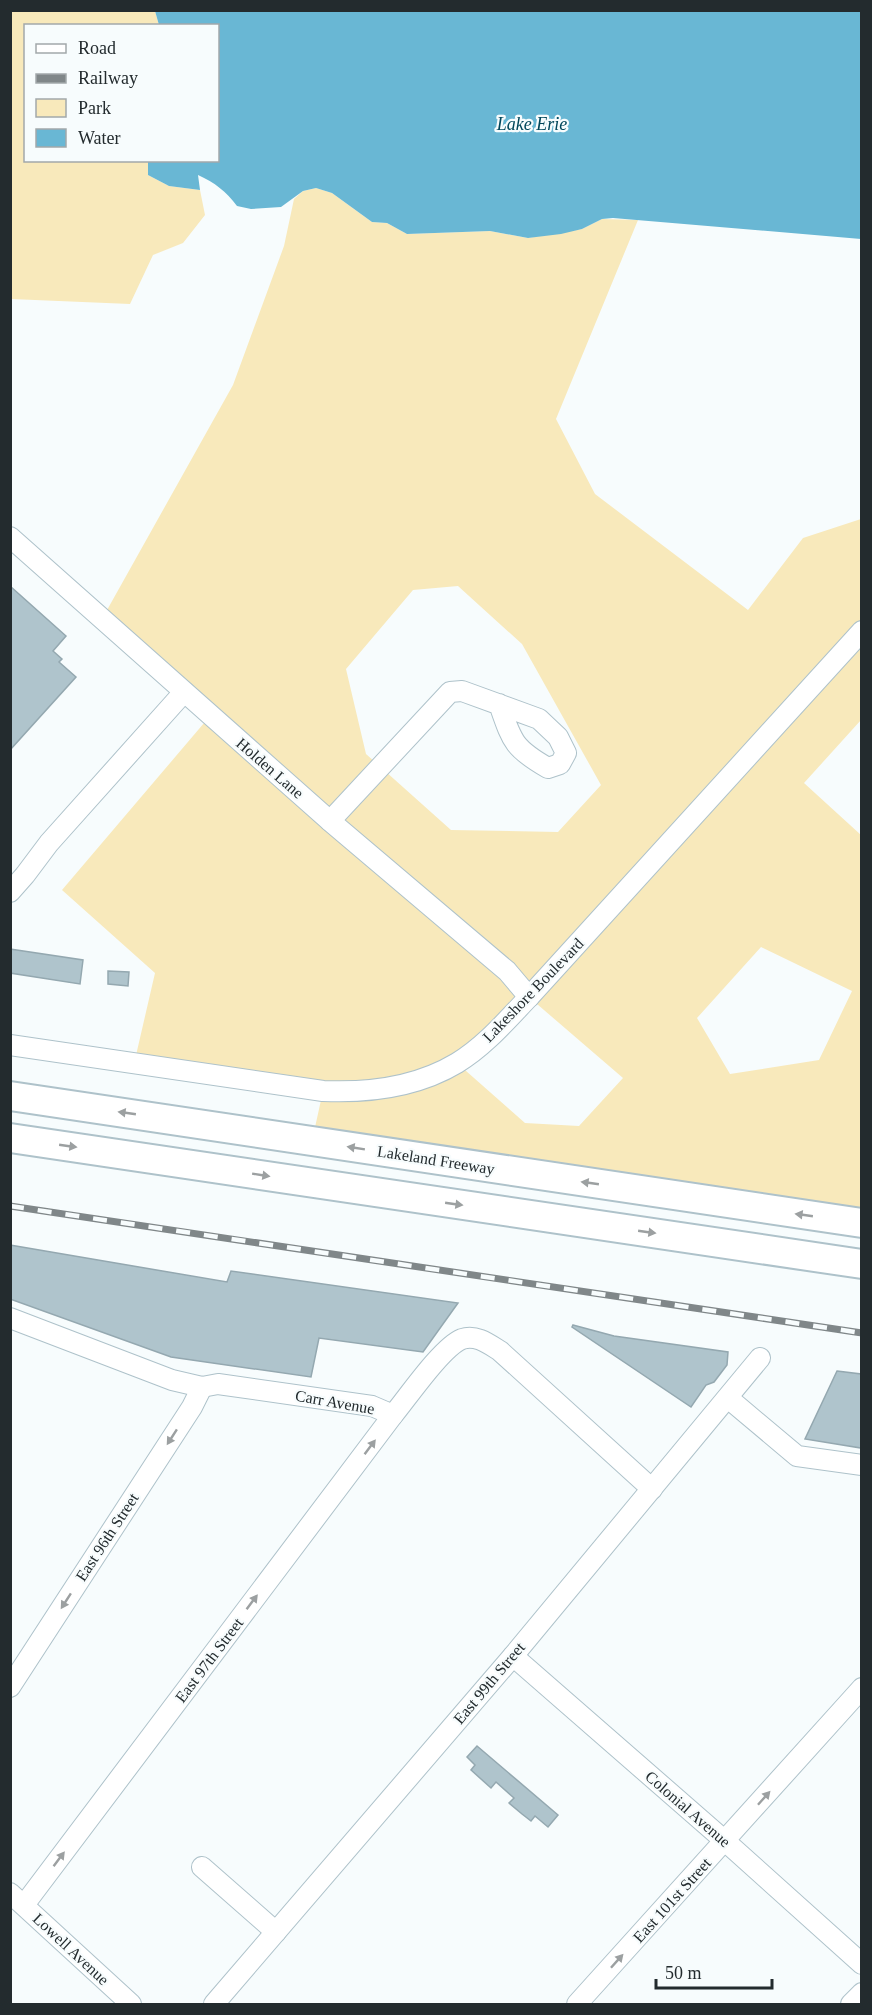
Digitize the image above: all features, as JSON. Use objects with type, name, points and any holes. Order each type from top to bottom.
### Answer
[{"type":"highway","name":"Lakeland Freeway","points":[[10,1096],[861,1223]]},
{"type":"highway","points":[[10,1138],[861,1264]]},
{"type":"street","name":"Holden Lane","points":[[10,537],[330,821],[507,971],[529,997]]},
{"type":"street","name":"Lakeshore Boulevard","points":[[10,1045],[323,1091],[356,1092],[386,1088],[423,1078],[457,1063],[486,1040],[529,997],[861,631]]},
{"type":"street","points":[[330,821],[450,692],[462,690],[499,704]]},
{"type":"street","points":[[10,892],[26,875],[49,843],[184,692]]},
{"type":"street","name":"Carr Avenue","points":[[10,1318],[172,1380],[202,1387],[218,1384],[372,1406],[393,1415],[446,1351],[463,1339],[484,1340],[652,1489]]},
{"type":"street","name":"East 99th Street","points":[[214,2004],[513,1656],[760,1358]]},
{"type":"street","name":"East 96th Street","points":[[10,1687],[192,1407],[202,1387]]},
{"type":"street","points":[[728,1398],[797,1456],[861,1466]]},
{"type":"street","name":"East 97th Street","points":[[17,1899],[393,1415]]},
{"type":"street","name":"Colonial Avenue","points":[[513,1656],[725,1841],[861,1964]]},
{"type":"street","name":"East 101st Street","points":[[577,2004],[861,1688]]},
{"type":"street","points":[[202,1867],[276,1932]]},
{"type":"street","name":"Lowell Avenue","points":[[17,1899],[131,2004]]},
{"type":"street","points":[[851,2004],[861,1993]]},
{"type":"green space","points":[[11,11],[155,11],[159,24],[24,24],[24,162],[148,162],[148,175],[169,186],[200,190],[205,215],[183,243],[153,255],[130,304],[11,299]]},
{"type":"green space","points":[[316,188],[332,193],[372,222],[387,223],[407,234],[490,231],[528,238],[582,229],[602,219],[638,220],[556,419],[595,494],[748,610],[803,538],[861,519],[861,720],[804,783],[861,835],[861,1223],[312,1141],[323,1091],[134,1064],[155,973],[62,890],[210,716],[102,619],[233,385],[284,246],[294,199],[303,191]],"holes":[[[458,586],[522,644],[601,785],[558,832],[451,830],[366,754],[346,669],[413,590]],[[761,947],[852,991],[819,1060],[730,1074],[697,1018]],[[530,998],[623,1078],[579,1126],[525,1123],[457,1063]]]},
{"type":"water","name":"Lake Erie","points":[[155,11],[861,11],[861,239],[613,218],[602,219],[582,229],[561,234],[528,238],[490,231],[407,234],[387,223],[372,222],[332,193],[316,188],[303,191],[281,207],[251,209],[237,206],[220,188],[198,175],[200,190],[169,186],[148,175],[148,162],[219,162],[219,24],[159,24]]},
{"type":"building","points":[[10,586],[66,636],[53,651],[62,659],[59,662],[76,677],[10,750]]},
{"type":"building","points":[[10,949],[83,960],[80,984],[10,973]]},
{"type":"building","points":[[108,971],[129,972],[128,986],[108,984]]},
{"type":"building","points":[[10,1245],[227,1282],[231,1271],[458,1303],[423,1352],[319,1338],[311,1377],[171,1357],[10,1299]]},
{"type":"building","points":[[573,1325],[614,1336],[728,1352],[727,1365],[714,1382],[706,1385],[691,1407],[572,1327]]},
{"type":"building","points":[[837,1371],[861,1374],[861,1448],[805,1439]]},
{"type":"building","points":[[477,1746],[558,1815],[548,1827],[535,1816],[531,1821],[509,1803],[514,1798],[496,1782],[491,1788],[471,1770],[475,1765],[467,1757]]},
{"type":"railway","points":[[10,1206],[862,1333]]}]
